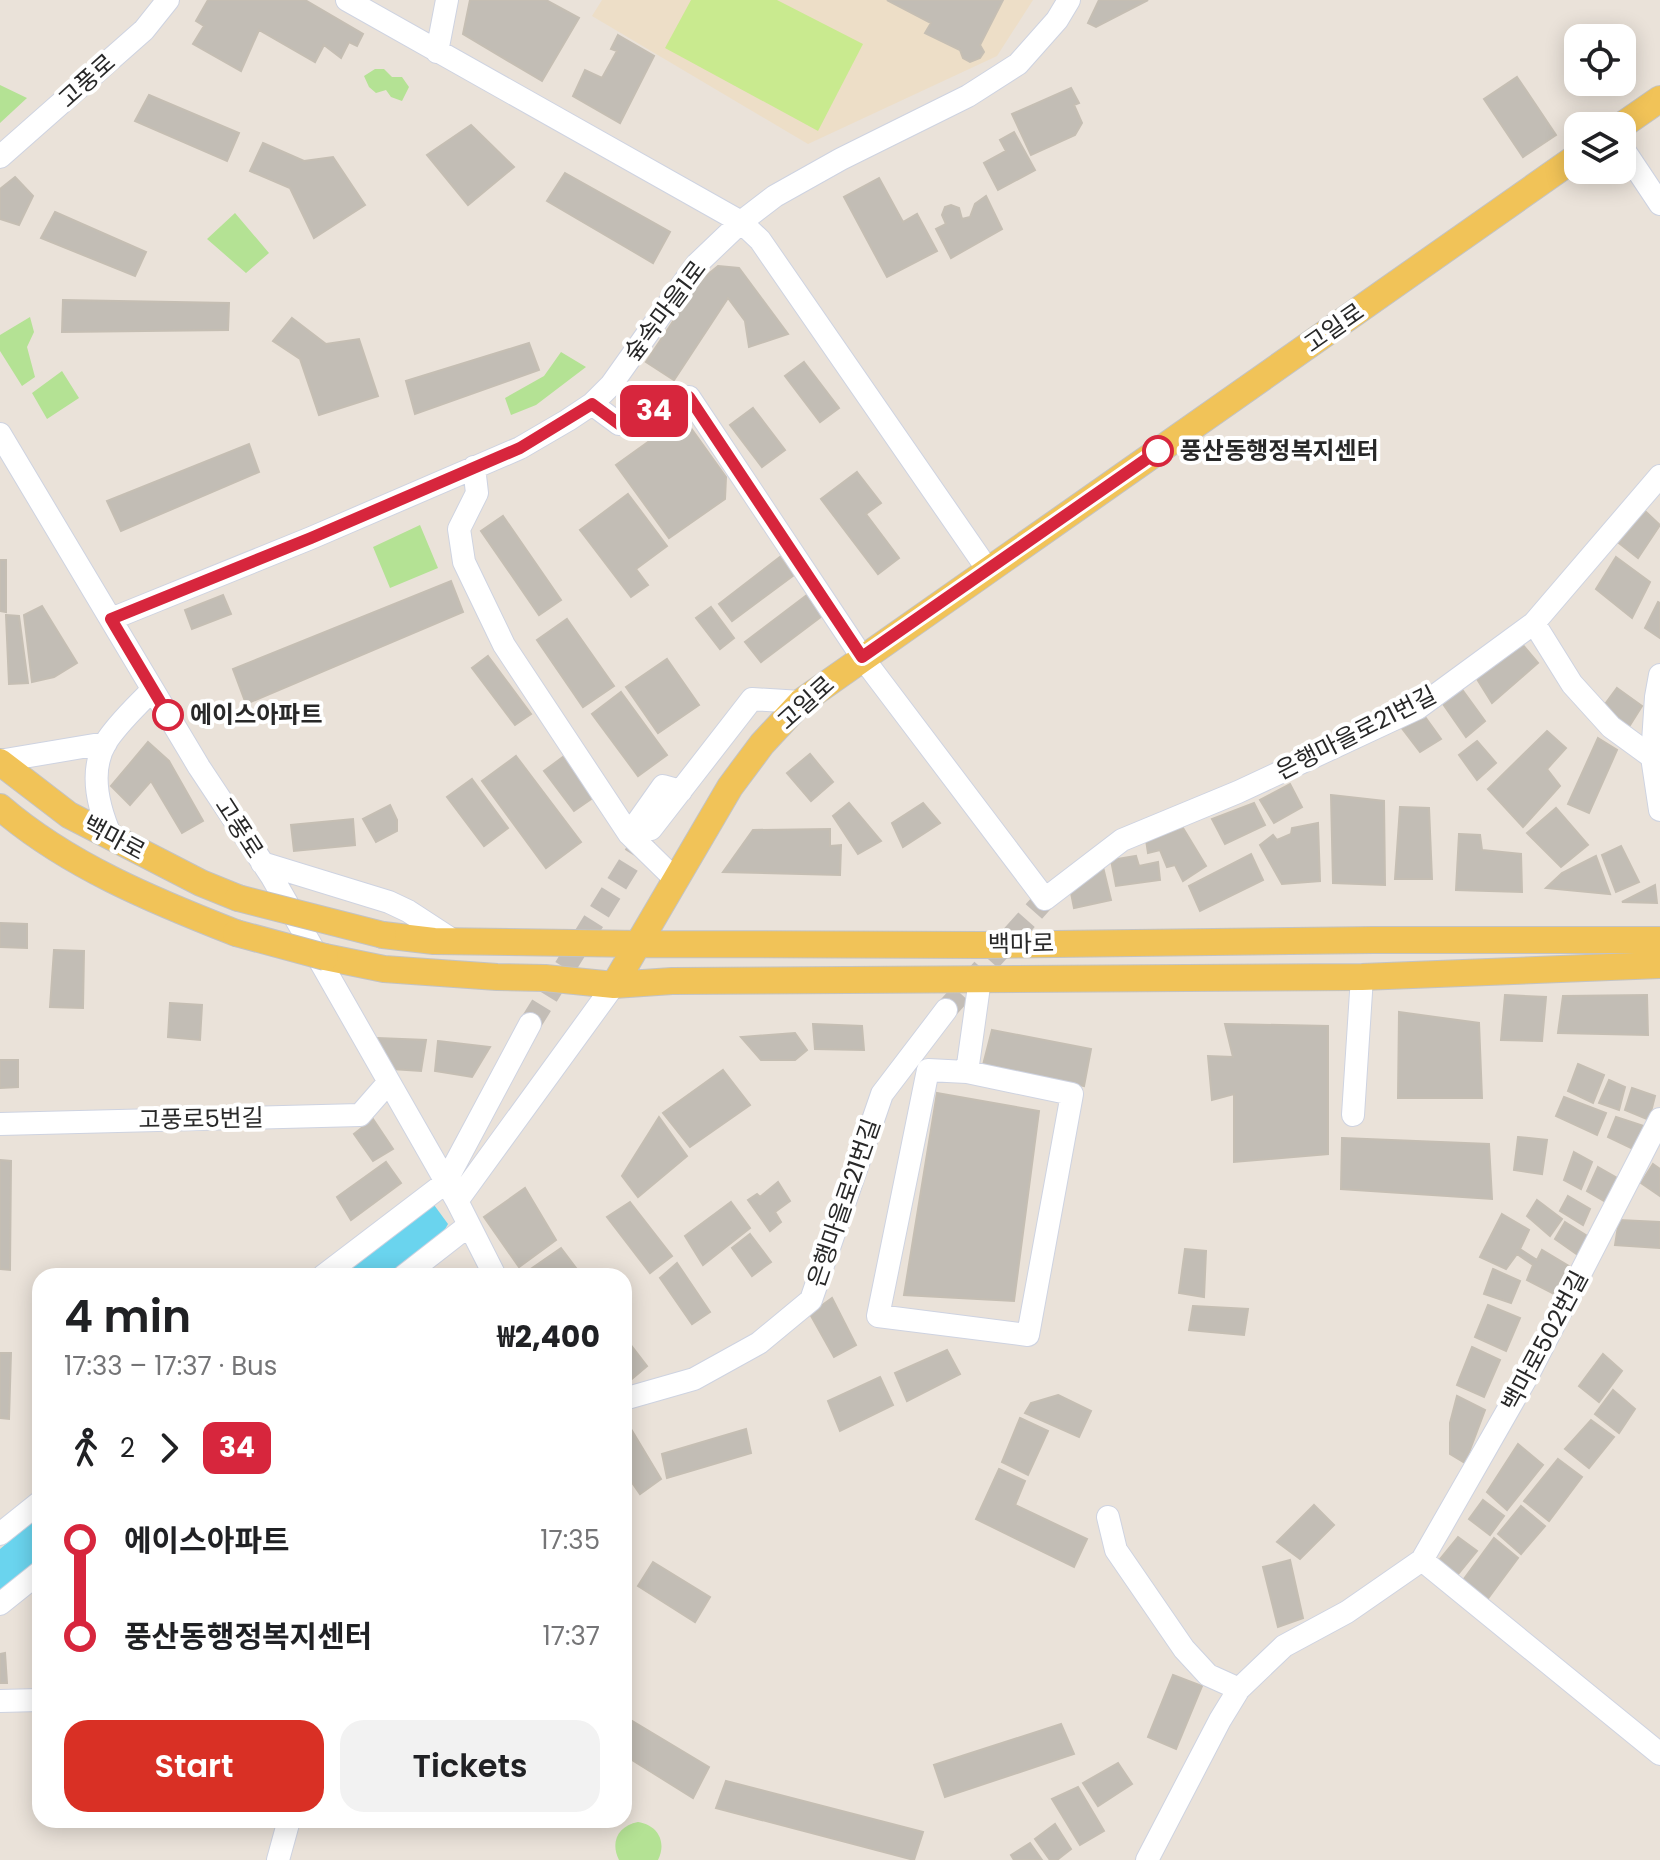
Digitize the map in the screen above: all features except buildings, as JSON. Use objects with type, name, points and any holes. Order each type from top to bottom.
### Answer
[{"type":"main road","points":[[1636,116],[1660,99]]},
{"type":"main road","name":"고일로","points":[[614,985],[730,787],[762,744],[801,702],[1564,166]]},
{"type":"main road","name":"백마로","points":[[0,762],[69,815],[201,883],[238,898],[383,935],[454,941],[640,944],[1660,940]]},
{"type":"main road","name":"백마로","points":[[0,807],[28,829],[153,899],[236,933],[384,969],[614,985],[672,981],[1362,977],[1660,965]]},
{"type":"street","name":"고풍로","points":[[0,157],[144,30],[168,0]]},
{"type":"street","points":[[347,0],[741,222],[760,240],[988,570]]},
{"type":"street","points":[[437,52],[447,0]]},
{"type":"street","name":"숲속마을1로","points":[[111,619],[311,538],[520,448],[592,404],[611,385],[697,264],[741,222],[775,196],[841,159],[968,96],[1018,64],[1057,20],[1069,0]]},
{"type":"street","points":[[1636,168],[1660,204]]},
{"type":"street","points":[[592,404],[619,424],[689,397],[862,657]]},
{"type":"street","name":"고풍로","points":[[0,434],[152,690],[262,863],[468,1226]]},
{"type":"street","points":[[474,467],[477,493],[459,529],[464,562],[504,645],[676,880]]},
{"type":"street","name":"은행마을로21번길","points":[[862,657],[1045,899],[1122,840],[1266,780],[1418,708],[1534,623],[1660,476]]},
{"type":"street","points":[[1534,623],[1572,684],[1611,727],[1652,757]]},
{"type":"street","points":[[1660,675],[1652,757],[1660,810]]},
{"type":"street","points":[[112,839],[96,791],[98,766],[106,743],[152,690]]},
{"type":"street","points":[[640,832],[681,791],[752,699],[801,702]]},
{"type":"street","points":[[0,762],[106,743]]},
{"type":"street","points":[[262,863],[389,902],[454,941]]},
{"type":"street","points":[[1353,1115],[1362,977]]},
{"type":"street","points":[[967,1072],[980,979]]},
{"type":"street","name":"고일로","points":[[451,1192],[614,985]]},
{"type":"street","name":"은행마을로21번길","points":[[632,1397],[694,1379],[759,1343],[811,1300],[882,1094],[946,1010]]},
{"type":"street","points":[[335,1268],[451,1192],[530,1024]]},
{"type":"street","points":[[928,1070],[967,1072],[1072,1094],[1028,1335],[878,1316],[928,1070]]},
{"type":"street","name":"고풍로5번길","points":[[0,1124],[360,1115],[388,1083]]},
{"type":"street","name":"백마로502번길","points":[[1147,1860],[1239,1689],[1284,1646],[1347,1612],[1422,1560],[1528,1375],[1660,1119]]},
{"type":"street","points":[[414,1268],[468,1226],[491,1268]]},
{"type":"street","points":[[0,1534],[32,1508]]},
{"type":"street","points":[[1108,1517],[1116,1550],[1184,1649],[1208,1675],[1239,1689]]},
{"type":"street","points":[[1422,1560],[1660,1754]]},
{"type":"street","points":[[0,1604],[32,1578]]},
{"type":"street","points":[[0,1701],[32,1700]]},
{"type":"street","points":[[278,1860],[287,1828]]},
{"type":"shaded area","points":[[602,0],[1033,0],[997,56],[808,144],[592,16]]},
{"type":"green space","points":[[691,0],[777,0],[863,44],[818,131],[665,48]]},
{"type":"green space","points":[[375,69],[384,69],[392,77],[402,77],[409,87],[402,101],[391,97],[386,90],[376,93],[369,87],[364,76]]},
{"type":"green space","points":[[0,85],[27,98],[0,123]]},
{"type":"green space","points":[[235,213],[269,253],[246,273],[207,239]]},
{"type":"green space","points":[[30,317],[34,332],[27,347],[35,377],[22,386],[0,351],[0,335]]},
{"type":"green space","points":[[561,352],[586,367],[536,405],[511,415],[505,398],[544,376]]},
{"type":"green space","points":[[62,371],[79,398],[47,419],[32,393]]},
{"type":"green space","points":[[420,525],[438,568],[390,588],[373,547]]},
{"type":"green space","points":[[632,1824],[645,1824],[659,1835],[661,1853],[658,1860],[619,1860],[616,1841],[621,1831],[632,1828]]},
{"type":"water","points":[[429,1198],[448,1224],[439,1240],[405,1268],[341,1268]]},
{"type":"water","points":[[32,1523],[32,1570],[0,1596],[0,1549]]},
{"type":"tunnel","points":[[530,1024],[650,830]]},
{"type":"tunnel","points":[[946,1010],[1045,899]]},
{"type":"bus line","name":"34","points":[[168,715],[111,619],[311,538],[520,448],[592,404],[619,424],[689,397],[862,657],[1158,451]]},
{"type":"place","name":"풍산동행정복지센터","points":[[1158,451]]},
{"type":"place","name":"에이스아파트","points":[[168,715]]}]
